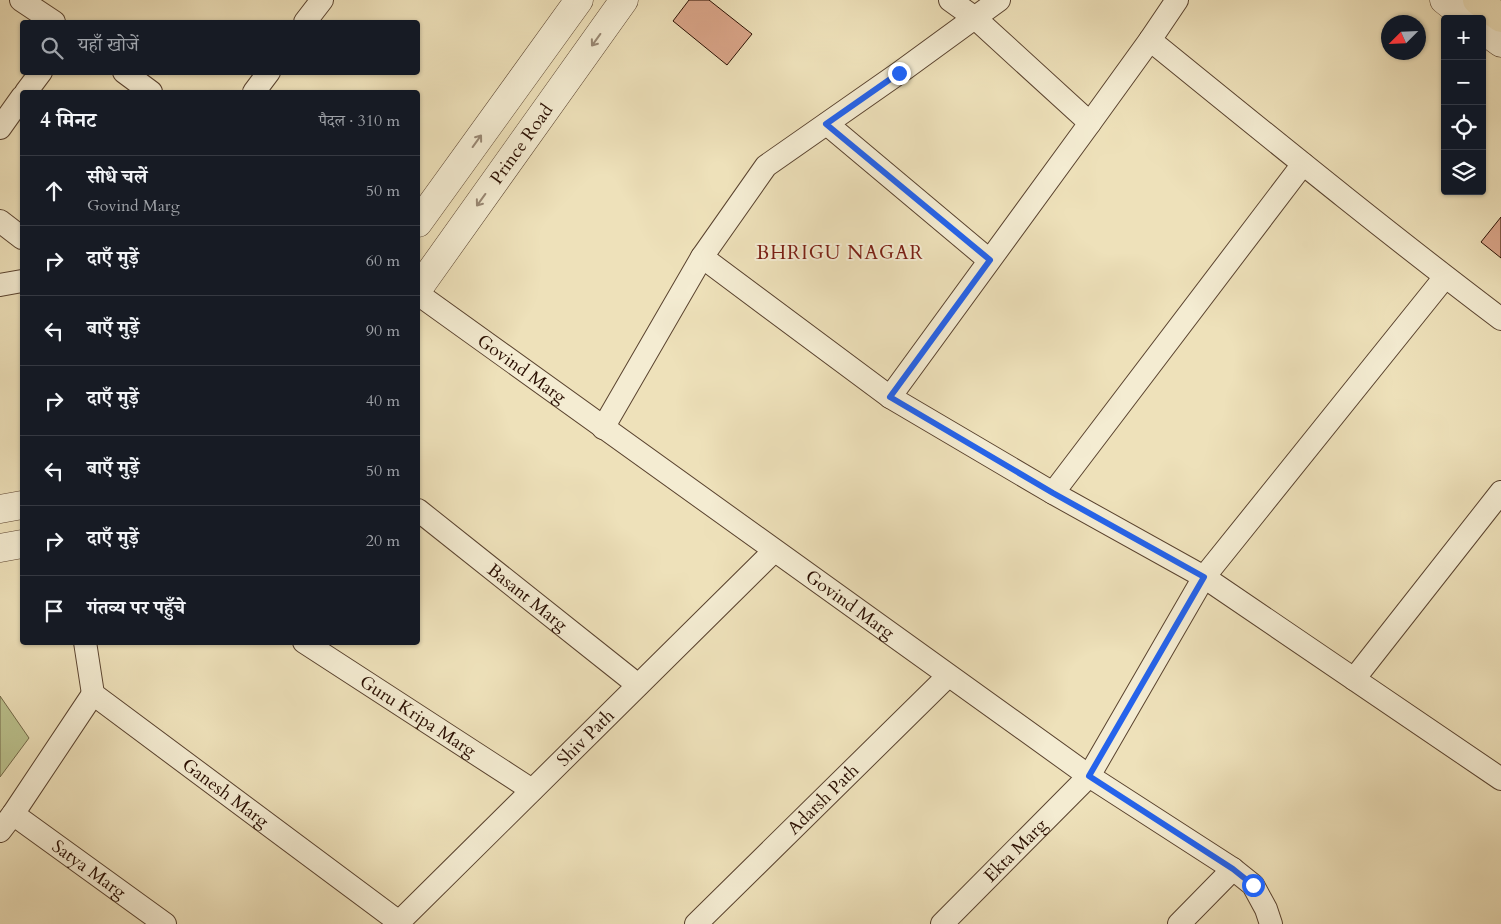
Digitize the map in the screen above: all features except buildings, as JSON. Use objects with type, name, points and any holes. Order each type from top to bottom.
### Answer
[{"type":"highway","points":[[1477,0],[1501,18]]},
{"type":"street","points":[[21,0],[51,20]]},
{"type":"street","points":[[307,20],[322,0]]},
{"type":"street","points":[[420,221],[579,0]]},
{"type":"street","name":"Prince Road","points":[[420,286],[624,0]]},
{"type":"street","points":[[950,0],[975,18],[1090,123]]},
{"type":"street","points":[[603,428],[702,257],[766,166],[1000,0]]},
{"type":"street","points":[[890,397],[1150,40],[1176,0]]},
{"type":"street","points":[[1486,32],[1501,43]]},
{"type":"street","points":[[1150,40],[1445,277],[1501,319]]},
{"type":"street","points":[[28,90],[39,75]]},
{"type":"street","points":[[128,75],[148,90]]},
{"type":"street","points":[[256,90],[267,75]]},
{"type":"street","points":[[0,128],[20,100]]},
{"type":"street","points":[[826,124],[990,260]]},
{"type":"street","points":[[1053,493],[1303,164]]},
{"type":"street","points":[[0,221],[20,236]]},
{"type":"street","points":[[702,257],[890,397],[1053,493],[1204,577],[1354,679],[1497,768]]},
{"type":"street","name":"Ekta Marg","points":[[942,924],[1089,776],[1204,577],[1445,277]]},
{"type":"street","points":[[0,285],[20,281]]},
{"type":"street","name":"Govind Marg","points":[[420,295],[1089,776],[1233,869],[1253,885],[1266,909],[1271,924]]},
{"type":"street","points":[[1354,679],[1501,492]]},
{"type":"street","points":[[0,509],[20,505]]},
{"type":"street","name":"Basant Marg","points":[[420,512],[638,686]]},
{"type":"street","points":[[0,548],[20,544]]},
{"type":"street","name":"Shiv Path","points":[[398,923],[774,551]]},
{"type":"street","points":[[6,822],[93,694],[85,645]]},
{"type":"street","name":"Guru Kripa Marg","points":[[309,645],[532,790]]},
{"type":"street","name":"Adarsh Path","points":[[696,924],[948,676]]},
{"type":"street","name":"Ganesh Marg","points":[[93,694],[398,923]]},
{"type":"street","name":"Satya Marg","points":[[6,822],[165,924]]},
{"type":"street","points":[[1179,924],[1233,869]]},
{"type":"green space","points":[[0,696],[29,738],[0,777]]},
{"type":"district","name":"BHRIGU NAGAR","points":[[840,252]]},
{"type":"route","points":[[899,73],[826,124],[990,260],[890,397],[1053,493],[1204,577],[1089,776],[1233,869],[1253,885]]}]
